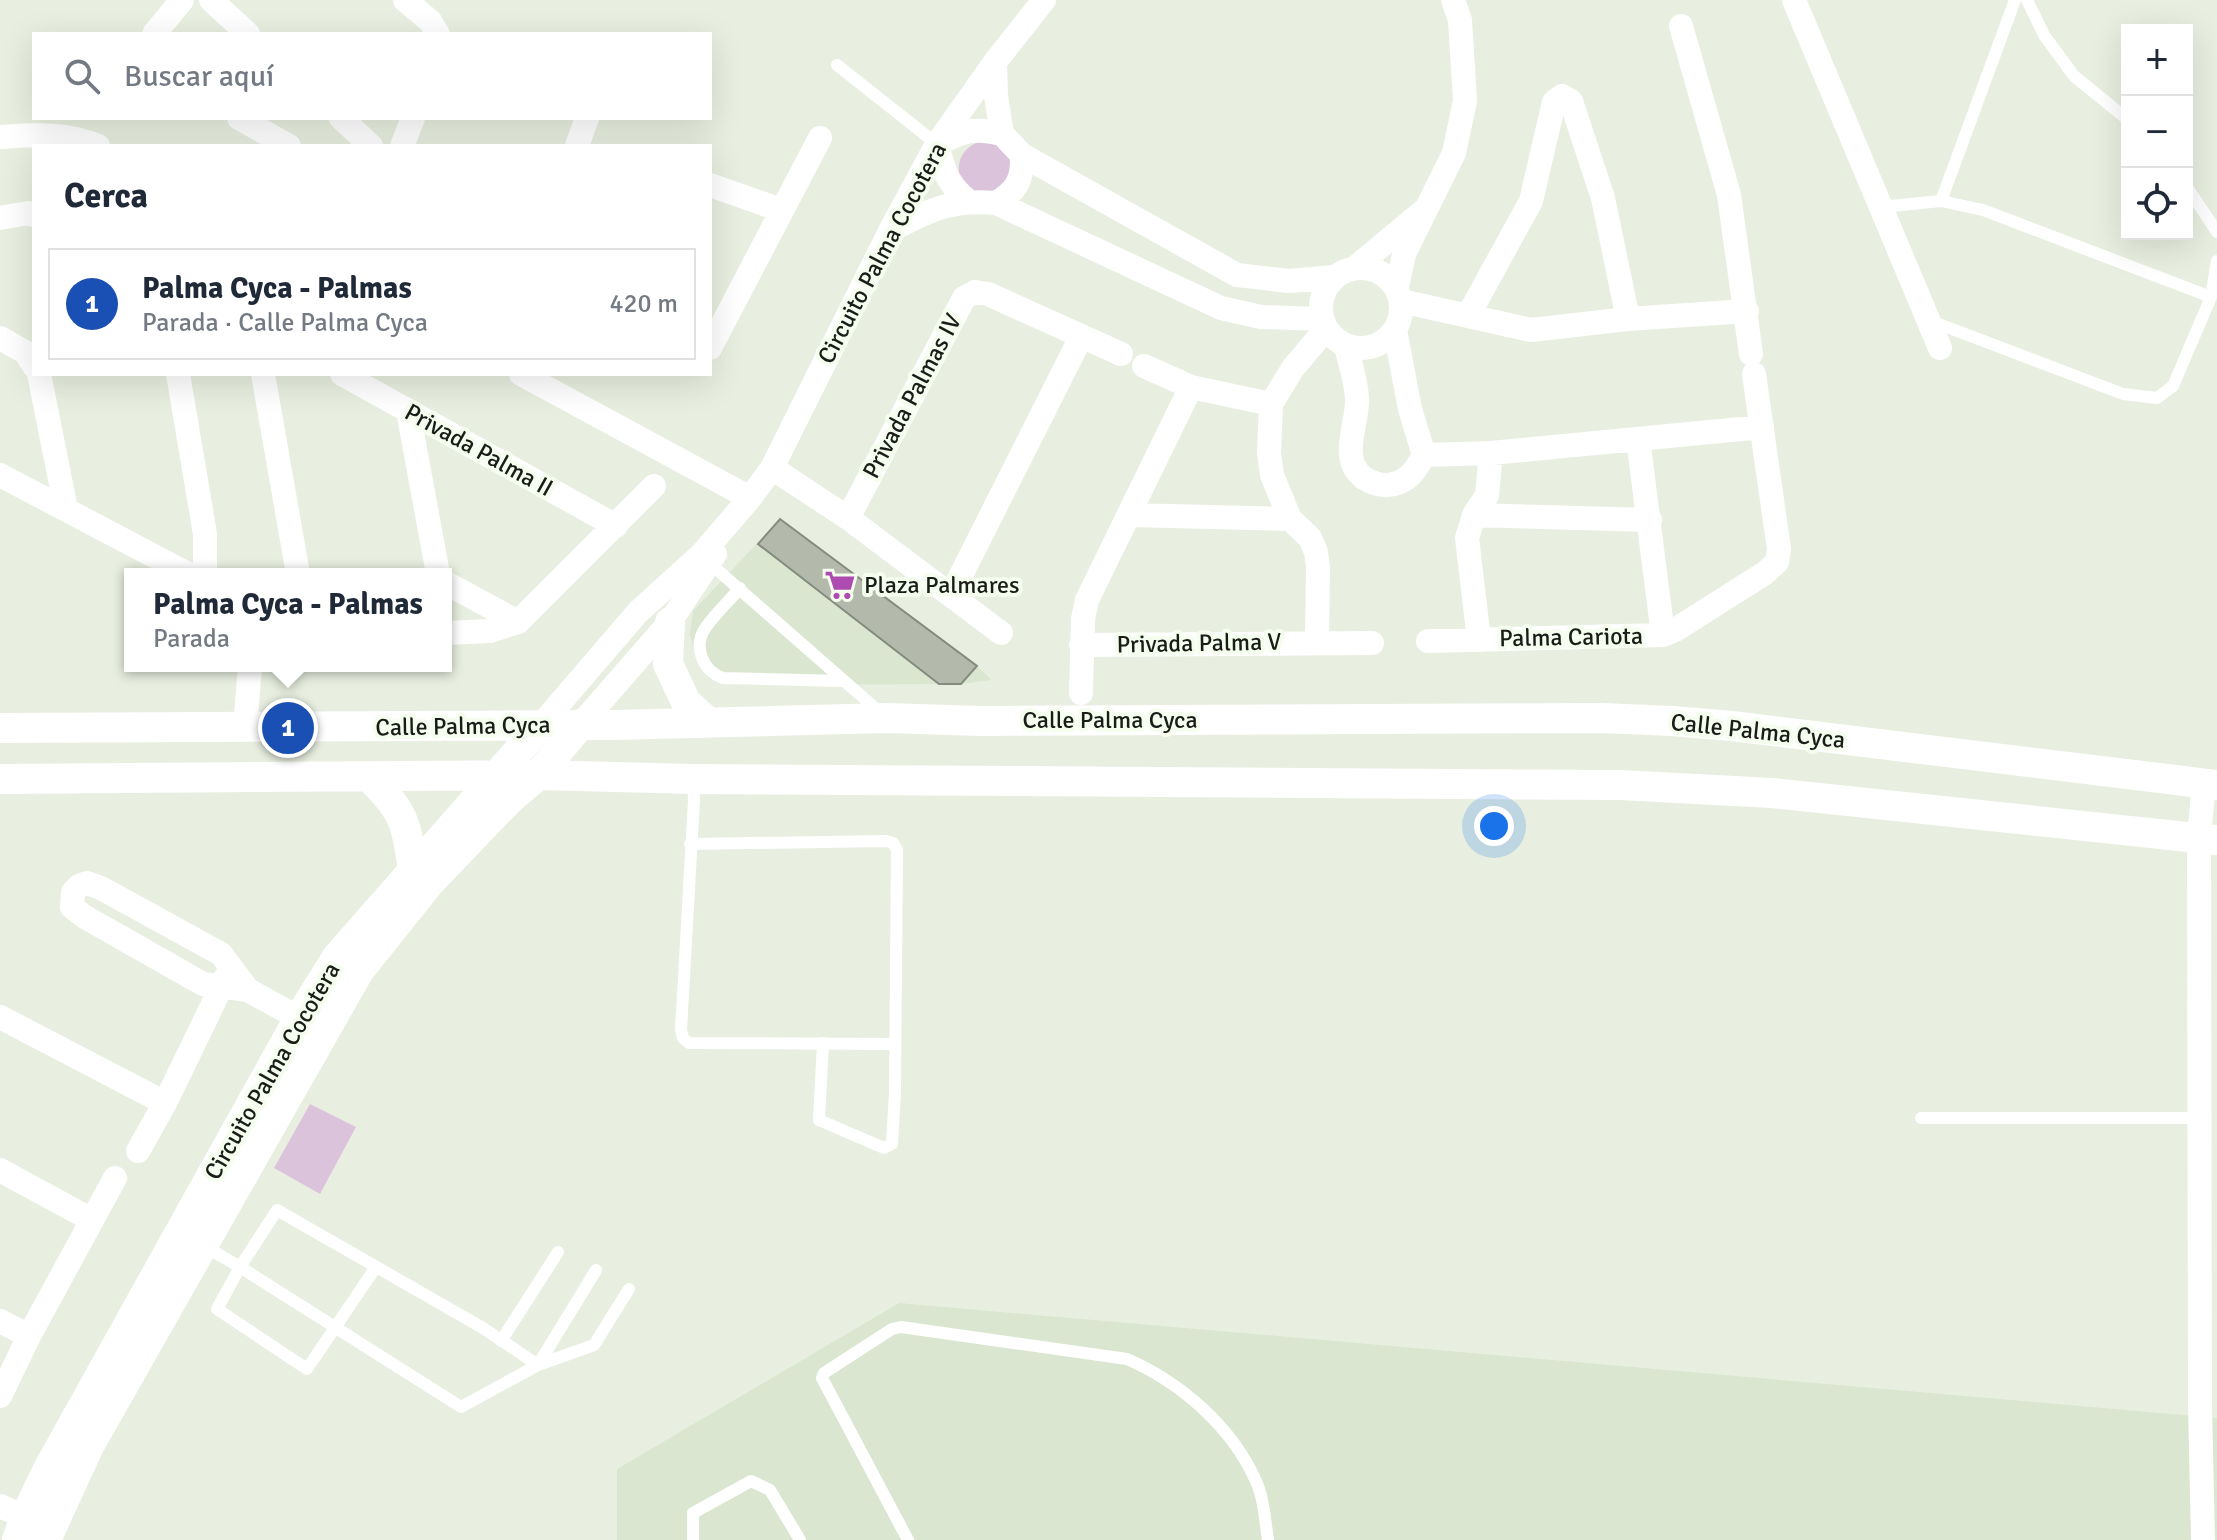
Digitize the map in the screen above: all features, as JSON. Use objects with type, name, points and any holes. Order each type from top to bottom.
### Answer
[{"type":"street","points":[[156,32],[182,0]]},
{"type":"street","points":[[211,0],[246,32]]},
{"type":"street","points":[[405,0],[430,21],[437,32]]},
{"type":"street","name":"Circuito Palma Cocotera","points":[[27,1526],[48,1469],[312,1025],[431,881],[510,799],[538,775],[670,622],[705,559],[772,468],[890,231],[937,144],[1044,0]]},
{"type":"street","points":[[890,231],[929,210],[967,200],[996,203],[1221,308],[1332,333],[1364,349],[1382,343],[1395,330],[1401,316],[1399,294],[1404,254],[1454,153],[1465,101],[1460,20],[1453,0]]},
{"type":"street","points":[[1794,0],[1940,348]]},
{"type":"street","name":"Palma Cariota","points":[[1428,641],[1663,635],[1752,582],[1777,562],[1779,549],[1729,195],[1681,26]]},
{"type":"street","points":[[995,62],[1002,134]]},
{"type":"street","points":[[1469,314],[1531,201],[1554,102],[1562,96],[1571,101],[1603,198],[1628,319]]},
{"type":"street","points":[[243,120],[285,144]]},
{"type":"street","points":[[343,120],[369,144]]},
{"type":"street","points":[[403,144],[412,120]]},
{"type":"street","points":[[967,200],[954,190],[946,178],[937,144],[965,130],[983,129],[1002,134],[1022,155],[1237,275],[1289,281],[1372,268],[1386,275],[1399,294],[1531,330],[1628,319],[1747,311]]},
{"type":"street","points":[[0,137],[44,134],[93,144]]},
{"type":"street","points":[[712,344],[820,138]]},
{"type":"street","points":[[996,203],[1011,194],[1020,182],[1022,155]]},
{"type":"street","points":[[712,186],[781,210]]},
{"type":"street","points":[[1430,205],[1325,290],[1321,304],[1357,397],[1351,463],[1360,476],[1372,483],[1388,485],[1413,474],[1433,455],[1491,453],[1762,427]]},
{"type":"street","points":[[0,218],[32,214]]},
{"type":"street","name":"Privada Palmas IV","points":[[848,518],[964,298],[975,292],[988,294],[1121,354]]},
{"type":"street","points":[[1395,330],[1410,409],[1433,455]]},
{"type":"street","points":[[1317,642],[1316,552],[1310,538],[1290,519],[1272,475],[1269,453],[1271,404],[1293,368],[1332,333]]},
{"type":"street","points":[[951,595],[1081,337]]},
{"type":"street","points":[[0,338],[25,352],[32,363]]},
{"type":"street","points":[[1144,366],[1191,387],[1271,404]]},
{"type":"street","points":[[39,376],[66,509]]},
{"type":"street","points":[[178,376],[205,534],[205,568]]},
{"type":"street","points":[[263,376],[297,568]]},
{"type":"street","name":"Privada Palma II","points":[[346,376],[616,526]]},
{"type":"street","points":[[524,376],[742,507]]},
{"type":"street","name":"Privada Palma V","points":[[1081,693],[1081,645],[1087,600],[1191,387]]},
{"type":"street","points":[[408,411],[437,568]]},
{"type":"street","name":"Palma Cariota","points":[[1638,439],[1663,635]]},
{"type":"street","name":"Palma Cariota","points":[[1479,640],[1467,538],[1474,515],[1487,495],[1491,453]]},
{"type":"street","points":[[772,468],[848,518],[1001,633]]},
{"type":"street","points":[[0,475],[177,568]]},
{"type":"street","points":[[452,633],[490,631],[518,622],[654,486]]},
{"type":"street","points":[[1130,515],[1290,519]]},
{"type":"street","points":[[1474,515],[1650,520]]},
{"type":"street","name":"Circuito Palma Cocotera","points":[[27,1526],[89,1446],[203,1246],[312,1025],[337,957],[638,612],[705,559]]},
{"type":"street","points":[[452,586],[518,622]]},
{"type":"street","points":[[670,622],[668,664],[686,702],[708,722]]},
{"type":"street","name":"Privada Palma V","points":[[1081,645],[1372,643]]},
{"type":"street","points":[[236,672],[240,728]]},
{"type":"street","points":[[240,728],[249,672]]},
{"type":"street","name":"Calle Palma Cyca","points":[[0,728],[541,725],[887,718],[981,721],[1601,718],[1732,726],[2211,785]]},
{"type":"street","name":"Calle Palma Cyca","points":[[0,779],[538,775],[1664,787],[1772,793],[2208,838]]},
{"type":"street","points":[[370,778],[389,796],[404,817],[413,871]]},
{"type":"street","points":[[2203,1540],[2208,1346],[2199,1118],[2211,785]]},
{"type":"street","points":[[138,1151],[227,977],[221,954],[101,888],[87,883],[79,886],[73,892],[72,907],[85,917],[203,984],[227,977],[312,1025]]},
{"type":"street","points":[[0,1017],[165,1103]]},
{"type":"street","points":[[0,1170],[92,1220]]},
{"type":"street","points":[[0,1396],[115,1178]]},
{"type":"street","points":[[0,1321],[29,1336]]},
{"type":"lane","points":[[1941,201],[2015,0]]},
{"type":"lane","points":[[2027,0],[2044,35],[2074,76],[2121,114]]},
{"type":"lane","points":[[837,65],[937,144]]},
{"type":"lane","points":[[2193,196],[2217,232]]},
{"type":"lane","points":[[1881,207],[1941,201],[1983,210],[2211,297]]},
{"type":"lane","points":[[1928,320],[2123,394],[2157,398],[2173,386],[2211,297],[2217,261]]},
{"type":"lane","points":[[705,559],[887,718]]},
{"type":"lane","points":[[740,588],[703,629],[703,665],[714,675],[723,678],[843,681]]},
{"type":"lane","points":[[693,779],[683,1038],[689,1043],[895,1044]]},
{"type":"lane","points":[[690,844],[893,843],[897,850],[892,1144],[884,1148],[819,1120],[823,1043]]},
{"type":"lane","points":[[1921,1118],[2199,1118]]},
{"type":"lane","points":[[376,1267],[307,1369],[217,1309],[277,1210],[376,1267],[501,1341],[538,1365]]},
{"type":"lane","points":[[203,1246],[461,1407],[538,1365],[594,1345],[629,1289]]},
{"type":"lane","points":[[501,1341],[558,1252]]},
{"type":"lane","points":[[538,1365],[596,1270]]},
{"type":"lane","points":[[908,1540],[822,1378],[824,1373],[892,1329],[901,1327],[1127,1359],[1157,1372],[1193,1400],[1239,1448],[1257,1482],[1268,1540]]},
{"type":"lane","points":[[693,1540],[693,1513],[751,1481],[770,1490],[800,1540]]},
{"type":"shaded area","points":[[981,141],[999,145],[1017,169],[994,195],[977,195],[959,176],[963,154]]},
{"type":"shaded area","points":[[780,519],[992,680],[961,684],[749,685],[723,681],[705,670],[695,655],[690,634],[693,611]]},
{"type":"shaded area","points":[[310,1104],[356,1127],[320,1194],[274,1168]]},
{"type":"shaded area","points":[[899,1303],[2217,1418],[2217,1540],[617,1540],[617,1469]]},
{"type":"building","name":"Plaza Palmares","points":[[780,519],[977,666],[961,684],[939,684],[758,544]]},
{"type":"place","name":"Plaza Palmares","points":[[840,585]]},
{"type":"place","name":"Palma Cyca - Palmas","points":[[288,728]]}]
